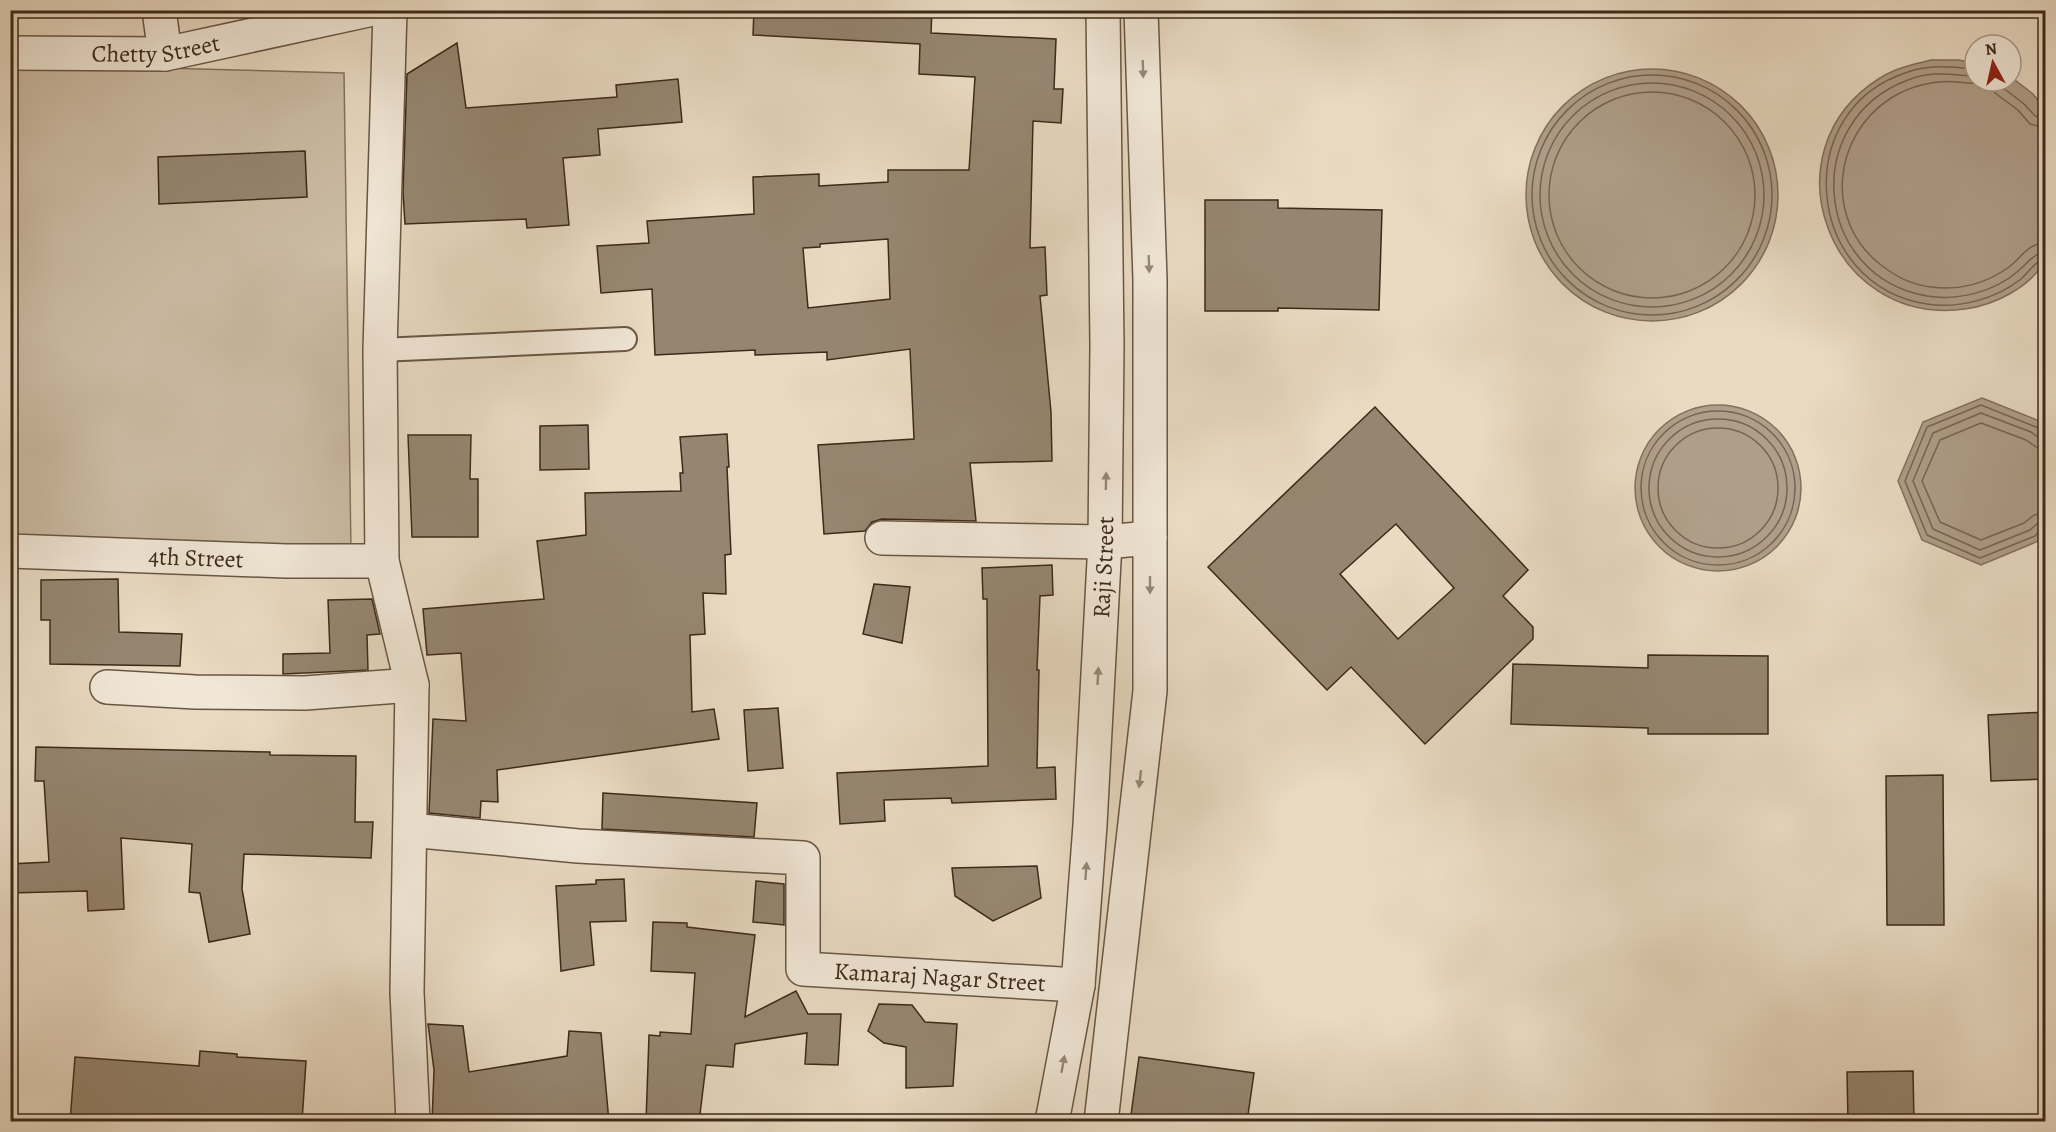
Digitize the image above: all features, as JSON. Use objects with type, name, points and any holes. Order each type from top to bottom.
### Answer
[{"type":"street","points":[[159,10],[165,54]]},
{"type":"street","name":"Chetty Street","points":[[10,53],[165,54],[368,10]]},
{"type":"street","points":[[390,10],[380,350],[382,561],[412,685],[407,992],[414,1122]]},
{"type":"street","name":"Raji Street","points":[[1052,1122],[1078,985],[1091,813],[1105,542],[1107,346],[1103,10]]},
{"type":"street","name":"Raji Street","points":[[1101,1122],[1150,691],[1150,280],[1141,10]]},
{"type":"street","points":[[882,538],[1105,542],[1150,538]]},
{"type":"street","name":"4th Street","points":[[10,551],[286,561],[382,561]]},
{"type":"street","points":[[107,687],[195,692],[305,693],[412,685]]},
{"type":"street","name":"Kamaraj Nagar Street","points":[[410,831],[578,846],[803,858],[803,969],[1078,985]]},
{"type":"lane","points":[[380,350],[625,339]]},
{"type":"shaded area","points":[[11,64],[344,73],[351,551],[11,535]]},
{"type":"water","points":[[1931,60],[1963,61],[1963,93],[2023,93],[2023,86],[2033,94],[2045,109],[2045,262],[2030,280],[2010,294],[1988,304],[1965,309],[1918,308],[1878,291],[1848,264],[1828,228],[1820,188],[1825,148],[1845,110],[1880,78]]},
{"type":"water","points":[[1652,69],[1689,74],[1722,90],[1741,106],[1757,125],[1773,158],[1778,195],[1773,232],[1757,265],[1741,284],[1722,300],[1689,316],[1652,321],[1615,316],[1582,300],[1563,284],[1547,265],[1531,232],[1526,195],[1531,158],[1547,125],[1563,106],[1582,90],[1615,74]]},
{"type":"water","points":[[1982,398],[2042,422],[2046,432],[2046,529],[2041,540],[1981,565],[1922,540],[1898,481],[1923,422]]},
{"type":"water","points":[[1718,405],[1750,411],[1777,429],[1795,456],[1801,488],[1795,520],[1777,547],[1750,565],[1718,571],[1686,565],[1659,547],[1641,520],[1635,488],[1641,456],[1659,429],[1686,411]]},
{"type":"building","points":[[754,10],[932,10],[931,33],[1056,39],[1054,89],[1063,89],[1061,123],[1033,121],[1030,248],[1045,247],[1047,295],[1040,296],[1051,412],[1052,461],[970,463],[976,521],[882,519],[872,522],[865,531],[824,534],[818,445],[914,439],[910,349],[827,360],[827,352],[755,355],[755,350],[655,355],[652,289],[601,293],[597,246],[649,243],[647,221],[754,214],[753,177],[819,174],[819,186],[888,182],[888,170],[969,170],[975,77],[919,74],[920,44],[753,35]],"holes":[[[888,239],[890,299],[808,308],[803,248],[820,247],[820,244]]]},
{"type":"building","points":[[457,43],[466,108],[617,97],[616,85],[678,79],[682,122],[598,129],[600,155],[563,158],[569,225],[527,228],[526,219],[405,224],[403,192],[407,74]]},
{"type":"building","points":[[305,151],[307,197],[159,204],[158,157]]},
{"type":"building","points":[[1205,200],[1278,200],[1278,208],[1382,210],[1379,310],[1278,308],[1278,311],[1205,311]]},
{"type":"building","points":[[1375,407],[1528,570],[1503,596],[1533,627],[1533,639],[1425,744],[1351,667],[1327,690],[1208,567]],"holes":[[[1396,524],[1454,588],[1398,639],[1340,574]]]},
{"type":"building","points":[[588,425],[589,469],[540,470],[540,426]]},
{"type":"building","points":[[727,434],[731,554],[725,555],[726,594],[703,593],[705,634],[690,635],[692,712],[714,709],[719,739],[497,770],[498,802],[481,801],[480,818],[429,813],[433,719],[466,721],[461,653],[427,655],[423,609],[544,599],[537,541],[586,535],[585,493],[681,491],[680,473],[683,473],[680,437]]},
{"type":"building","points":[[408,435],[471,435],[470,479],[478,479],[478,537],[412,537]]},
{"type":"building","points":[[1052,565],[1053,595],[1040,596],[1037,768],[1055,767],[1056,799],[952,803],[951,798],[884,800],[885,821],[840,824],[837,773],[988,766],[987,599],[983,599],[982,568]]},
{"type":"building","points":[[118,579],[119,632],[182,634],[180,666],[50,664],[50,620],[41,620],[41,580]]},
{"type":"building","points":[[874,584],[910,587],[902,643],[863,634]]},
{"type":"building","points":[[372,599],[380,634],[367,635],[368,670],[283,674],[283,654],[330,653],[328,600]]},
{"type":"building","points":[[1648,655],[1768,656],[1768,734],[1648,734],[1648,728],[1511,724],[1513,664],[1648,668]]},
{"type":"building","points":[[778,708],[783,768],[748,771],[744,710]]},
{"type":"building","points":[[2046,712],[2046,779],[1991,781],[1988,715]]},
{"type":"building","points":[[36,747],[356,756],[355,822],[373,822],[371,858],[244,854],[242,889],[250,934],[209,942],[200,893],[189,892],[192,844],[121,838],[124,909],[88,911],[87,891],[10,893],[10,864],[49,862],[44,781],[35,781]]},
{"type":"building","points":[[1943,775],[1944,925],[1887,925],[1886,776]]},
{"type":"building","points":[[603,793],[757,803],[754,837],[602,829]]},
{"type":"building","points":[[1037,866],[1041,898],[993,921],[955,896],[952,868]]},
{"type":"building","points":[[624,879],[626,921],[590,922],[594,965],[561,971],[556,886],[596,884],[596,880]]},
{"type":"building","points":[[756,881],[784,884],[784,925],[753,922]]},
{"type":"building","points":[[653,922],[687,923],[687,927],[755,935],[745,1017],[796,991],[808,1014],[841,1014],[838,1065],[805,1064],[807,1033],[735,1044],[733,1067],[706,1065],[699,1122],[646,1122],[649,1035],[660,1036],[660,1032],[691,1034],[695,973],[651,971]]},
{"type":"building","points":[[879,1004],[912,1005],[925,1022],[957,1024],[953,1086],[906,1088],[906,1047],[884,1043],[868,1031]]},
{"type":"building","points":[[428,1024],[463,1026],[469,1072],[567,1056],[569,1031],[601,1033],[609,1122],[432,1122],[434,1070]]},
{"type":"building","points":[[200,1051],[237,1054],[237,1057],[306,1061],[302,1122],[70,1122],[75,1057],[199,1066]]},
{"type":"building","points":[[1139,1057],[1254,1073],[1247,1122],[1130,1122]]},
{"type":"building","points":[[1913,1071],[1914,1122],[1848,1122],[1847,1072]]}]
